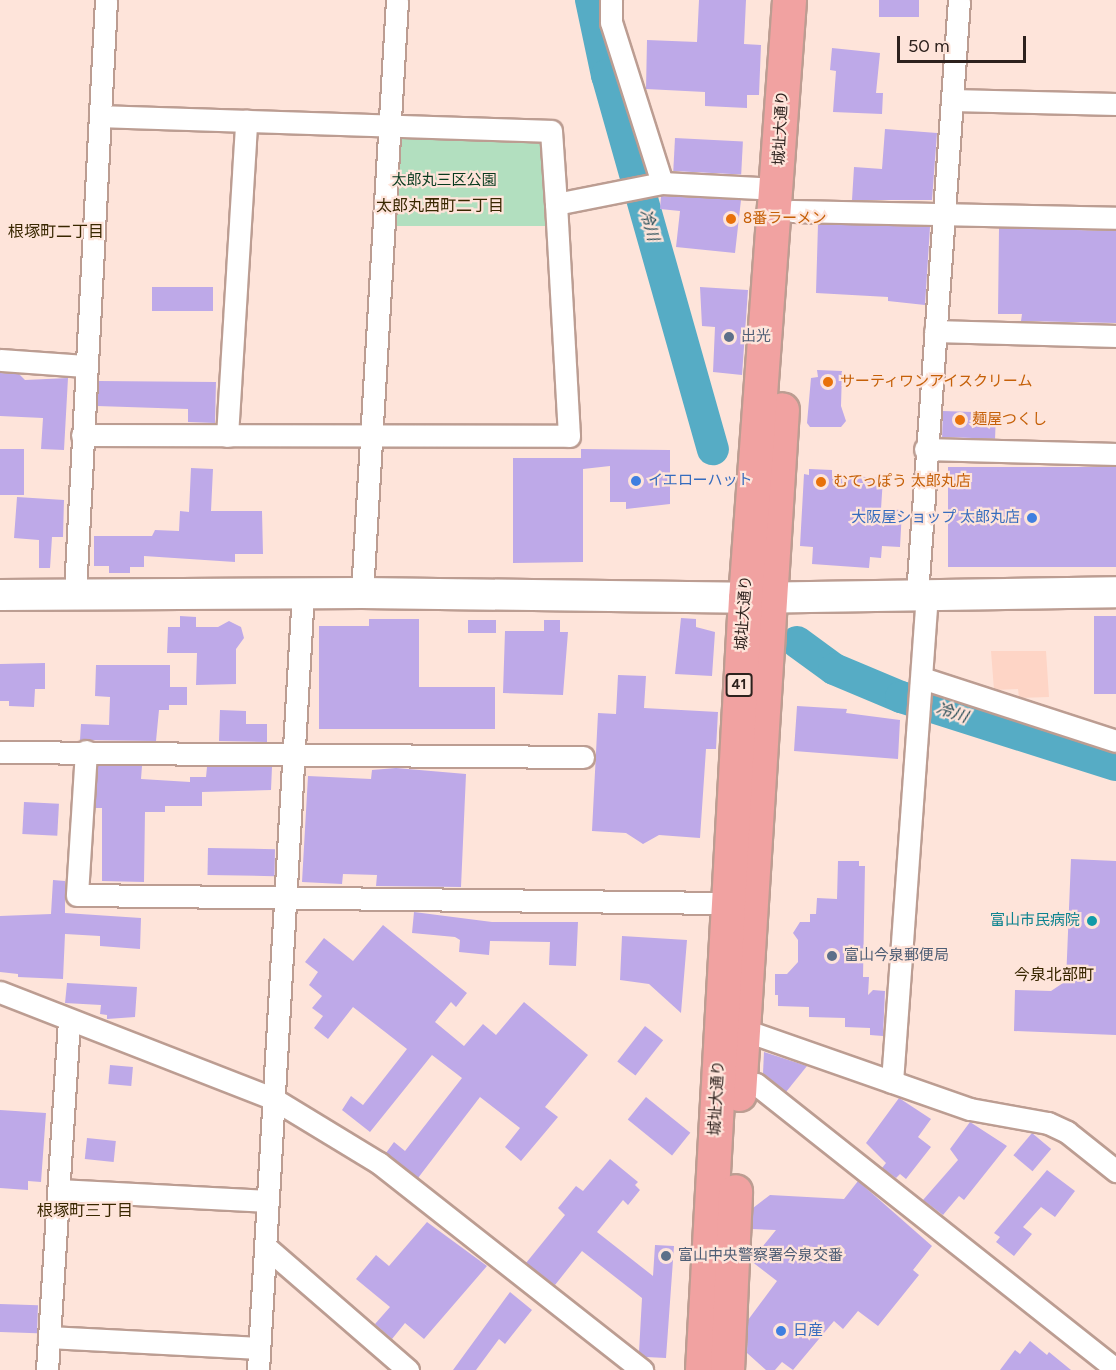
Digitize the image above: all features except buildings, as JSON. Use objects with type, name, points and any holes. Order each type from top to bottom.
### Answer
[{"type":"highway","name":"城址大通り","points":[[785,200],[789,0]]},
{"type":"highway","name":"城址大通り","points":[[702,1370],[727,903],[758,598],[785,200],[807,0]]},
{"type":"highway","name":"城址大通り","points":[[726,1370],[744,1030],[758,598]]},
{"type":"street","points":[[75,592],[85,366],[106,0]]},
{"type":"street","points":[[362,593],[374,438],[397,0]]},
{"type":"street","points":[[610,0],[611,22],[662,183]]},
{"type":"street","points":[[892,1082],[922,678],[925,449],[959,0]]},
{"type":"street","points":[[952,100],[1116,104]]},
{"type":"street","points":[[82,435],[374,438],[569,436],[551,131],[100,116]]},
{"type":"street","points":[[227,436],[246,121]]},
{"type":"street","points":[[556,204],[662,183],[785,200],[943,214],[1116,218]]},
{"type":"street","points":[[935,331],[1116,336]]},
{"type":"street","points":[[0,360],[85,366]]},
{"type":"street","points":[[925,449],[1116,454]]},
{"type":"street","points":[[0,595],[75,592],[362,593],[758,598],[1116,592]]},
{"type":"street","points":[[258,1370],[303,593]]},
{"type":"street","points":[[922,678],[1116,741]]},
{"type":"street","points":[[86,751],[77,895],[727,903]]},
{"type":"street","points":[[0,752],[583,757]]},
{"type":"street","points":[[0,992],[69,1022],[272,1098],[379,1163],[642,1370]]},
{"type":"street","points":[[48,1370],[69,1022]]},
{"type":"street","points":[[744,1030],[970,1109],[1048,1123],[1067,1132],[1116,1171]]},
{"type":"street","points":[[740,1082],[756,1083],[1116,1369]]},
{"type":"street","points":[[59,1190],[268,1201]]},
{"type":"street","points":[[266,1247],[408,1370]]},
{"type":"street","points":[[49,1337],[259,1348]]},
{"type":"shaded area","points":[[991,651],[1046,651],[1049,697],[1019,698],[1018,689],[994,690]]},
{"type":"green space","name":"太郎丸三区公園","points":[[404,135],[536,140],[544,145],[548,226],[392,226],[397,141]]},
{"type":"waterway","name":"冷川","points":[[591,0],[607,75],[713,449]]},
{"type":"waterway","name":"冷川","points":[[797,642],[834,669],[901,697],[1116,765]]},
{"type":"place","name":"8番ラーメン","points":[[731,219]]},
{"type":"place","name":"出光","points":[[729,337]]},
{"type":"place","name":"サーティワンアイスクリーム","points":[[828,382]]},
{"type":"place","name":"麺屋つくし","points":[[960,420]]},
{"type":"place","name":"イエローハット","points":[[636,481]]},
{"type":"place","name":"むてっぽう 太郎丸店","points":[[821,482]]},
{"type":"place","name":"大阪屋ショップ 太郎丸店","points":[[1032,518]]},
{"type":"place","name":"富山市民病院","points":[[1092,921]]},
{"type":"place","name":"富山今泉郵便局","points":[[832,956]]},
{"type":"place","name":"富山中央警察署今泉交番","points":[[666,1256]]},
{"type":"place","name":"日産","points":[[781,1331]]},
{"type":"district","name":"太郎丸西町二丁目","points":[[440,206]]},
{"type":"district","name":"根塚町二丁目","points":[[56,232]]},
{"type":"district","name":"今泉北部町","points":[[1054,975]]},
{"type":"district","name":"根塚町三丁目","points":[[85,1211]]}]
